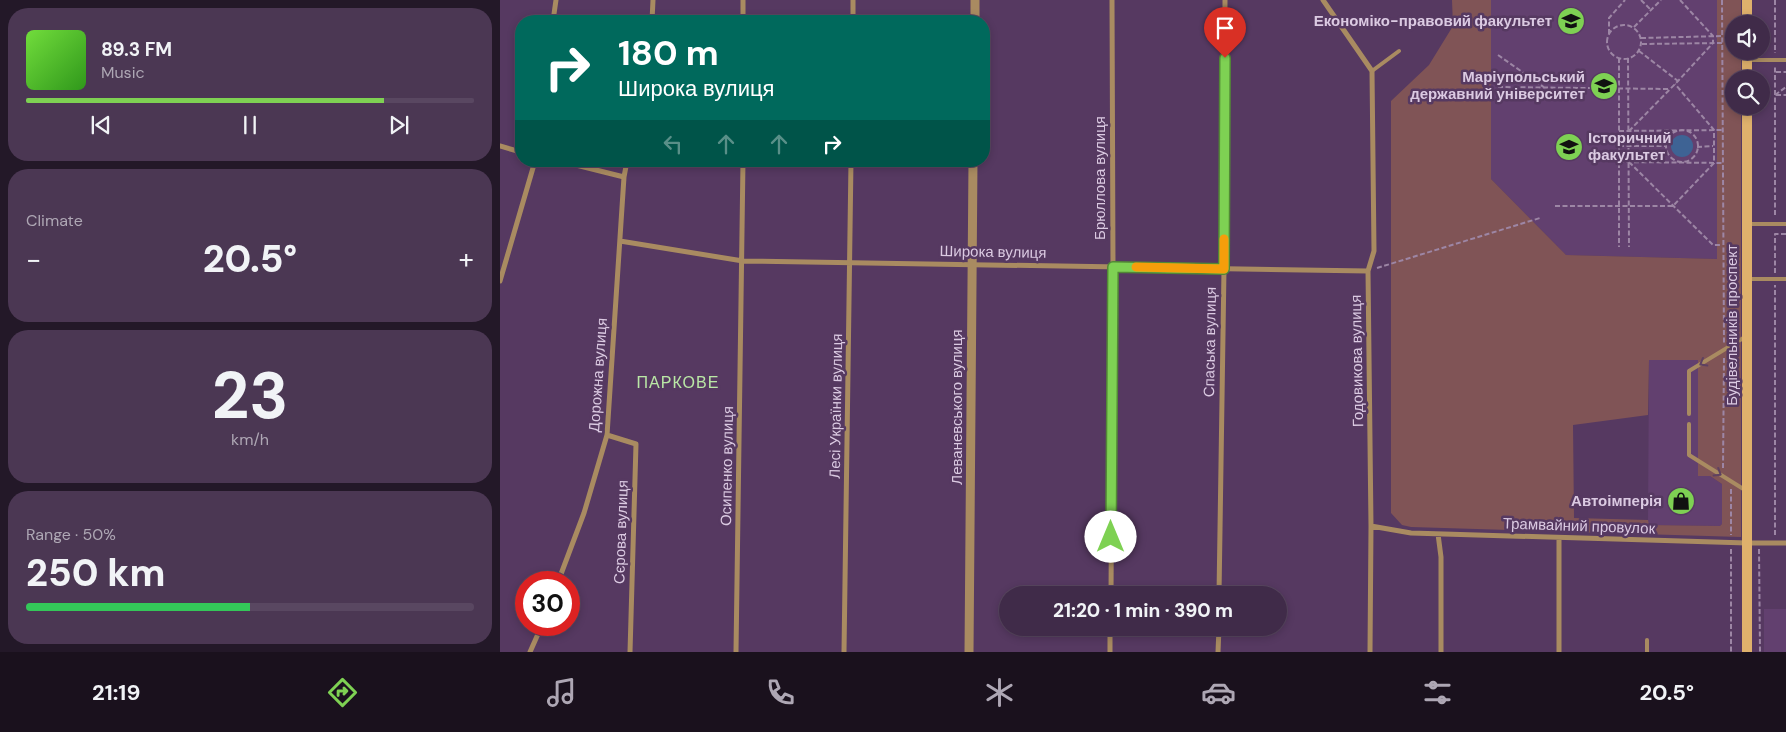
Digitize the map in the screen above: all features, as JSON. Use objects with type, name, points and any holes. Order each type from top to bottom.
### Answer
[{"type":"main road","points":[[1747,0],[1747,15]]},
{"type":"main road","name":"Будівельників проспект","points":[[1747,115],[1747,652]]},
{"type":"street","points":[[554,15],[556,0]]},
{"type":"street","points":[[653,15],[654,0]]},
{"type":"street","points":[[743,0],[743,15]]},
{"type":"street","points":[[853,0],[853,15]]},
{"type":"street","points":[[975,0],[975,15]]},
{"type":"street","name":"Брюллова вулиця","points":[[1111,586],[1112,0]]},
{"type":"street","name":"Спаська вулиця","points":[[1219,586],[1224,269],[1225,0]]},
{"type":"street","points":[[1323,0],[1372,70]]},
{"type":"street","name":"Годовикова вулиця","points":[[1370,652],[1371,526],[1368,271],[1374,251],[1372,70]]},
{"type":"street","points":[[500,146],[515,150]]},
{"type":"street","points":[[500,281],[533,167]]},
{"type":"street","points":[[584,167],[624,177]]},
{"type":"street","name":"Дорожна вулиця","points":[[562,571],[584,513],[607,435],[626,167]]},
{"type":"street","name":"Осипенко вулиця","points":[[736,652],[743,167]]},
{"type":"street","name":"Лесі Українки вулиця","points":[[844,652],[851,167]]},
{"type":"street","name":"Леваневського вулиця","points":[[969,652],[973,167]]},
{"type":"street","name":"Широка вулиця","points":[[620,241],[743,261],[1368,271]]},
{"type":"street","name":"Сєрова вулиця","points":[[607,435],[636,444],[630,652]]},
{"type":"street","name":"Трамвайний провулок","points":[[1371,526],[1411,533],[1786,543]]},
{"type":"street","points":[[1438,534],[1441,557],[1440,652]]},
{"type":"street","points":[[1559,538],[1559,652]]},
{"type":"street","points":[[530,652],[537,636]]},
{"type":"street","points":[[1110,636],[1110,652]]},
{"type":"street","points":[[1218,652],[1219,636]]},
{"type":"lane","points":[[1372,70],[1399,51]]},
{"type":"lane","points":[[1770,59],[1786,60]]},
{"type":"lane","points":[[1747,224],[1786,224]]},
{"type":"lane","points":[[1747,279],[1786,279]]},
{"type":"lane","points":[[1689,414],[1689,371],[1747,336]]},
{"type":"lane","points":[[1689,424],[1689,455],[1747,491]]},
{"type":"lane","points":[[1647,640],[1647,652]]},
{"type":"path","points":[[1609,35],[1613,29],[1619,26],[1627,25],[1634,27],[1641,38],[1638,51],[1628,58],[1619,58],[1608,47],[1609,18],[1625,0]]},
{"type":"path","points":[[1642,0],[1651,10]]},
{"type":"path","points":[[1634,27],[1661,0]]},
{"type":"path","points":[[1629,131],[1713,43],[1713,36],[1680,0]]},
{"type":"path","points":[[1722,0],[1724,476]]},
{"type":"path","points":[[1775,0],[1775,215]]},
{"type":"path","points":[[1641,38],[1722,36]]},
{"type":"path","points":[[1641,44],[1722,43]]},
{"type":"path","points":[[1638,51],[1678,81]]},
{"type":"path","points":[[1498,55],[1545,88]]},
{"type":"path","points":[[1619,58],[1620,247]]},
{"type":"path","points":[[1628,58],[1629,247]]},
{"type":"path","points":[[1775,72],[1786,72]]},
{"type":"path","points":[[1555,206],[1673,206],[1714,163],[1714,130],[1675,84]]},
{"type":"path","points":[[1498,87],[1670,89]]},
{"type":"path","points":[[1775,95],[1786,87]]},
{"type":"path","points":[[1775,95],[1786,95]]},
{"type":"path","points":[[1682,130],[1693,135],[1697,146],[1693,158],[1681,162],[1670,157],[1666,146],[1670,135],[1682,130]]},
{"type":"path","points":[[1619,131],[1723,130]]},
{"type":"path","points":[[1619,146],[1666,146]]},
{"type":"path","points":[[1697,146],[1714,146]]},
{"type":"path","points":[[1619,162],[1723,163]]},
{"type":"path","points":[[1629,162],[1713,245],[1723,245]]},
{"type":"path","points":[[1368,271],[1540,218]]},
{"type":"path","points":[[1775,543],[1775,234],[1786,234]]},
{"type":"path","points":[[1731,481],[1731,652]]},
{"type":"path","points":[[1759,543],[1760,652]]},
{"type":"shaded area","points":[[1452,0],[1491,0],[1491,179],[1566,255],[1717,259],[1717,0],[1741,0],[1741,15],[1725,15],[1725,60],[1741,60],[1741,70],[1725,70],[1725,115],[1741,115],[1741,537],[1411,527],[1402,525],[1391,513],[1391,101],[1429,65],[1453,26]],"holes":[[[1649,360],[1698,360],[1698,476],[1710,476],[1722,484],[1722,524],[1720,526],[1649,525],[1648,520],[1574,518],[1573,425],[1648,415]]]},
{"type":"shaded area","name":"Маріупольський державний університет","points":[[1491,0],[1717,0],[1717,259],[1566,255],[1491,179]]},
{"type":"shaded area","points":[[1649,360],[1698,360],[1698,476],[1710,476],[1722,484],[1722,524],[1720,526],[1648,525]]},
{"type":"shaded area","points":[[1764,609],[1786,609],[1786,652],[1764,652]]},
{"type":"water","points":[[1682,135],[1690,138],[1693,146],[1690,154],[1682,157],[1674,154],[1671,146],[1674,138]]},
{"type":"slow traffic","points":[[1136,267],[1224,269],[1224,239]]},
{"type":"place","name":"Економіко-правовий факультет","points":[[1571,21]]},
{"type":"place","name":"Маріупольський державний університет","points":[[1604,86]]},
{"type":"place","name":"Історичний факультет","points":[[1569,147]]},
{"type":"place","name":"Автоімперія","points":[[1681,501]]},
{"type":"district","name":"ПАРКОВЕ","points":[[678,382]]},
{"type":"route","points":[[1111,537],[1113,267],[1224,269],[1225,58]]}]
